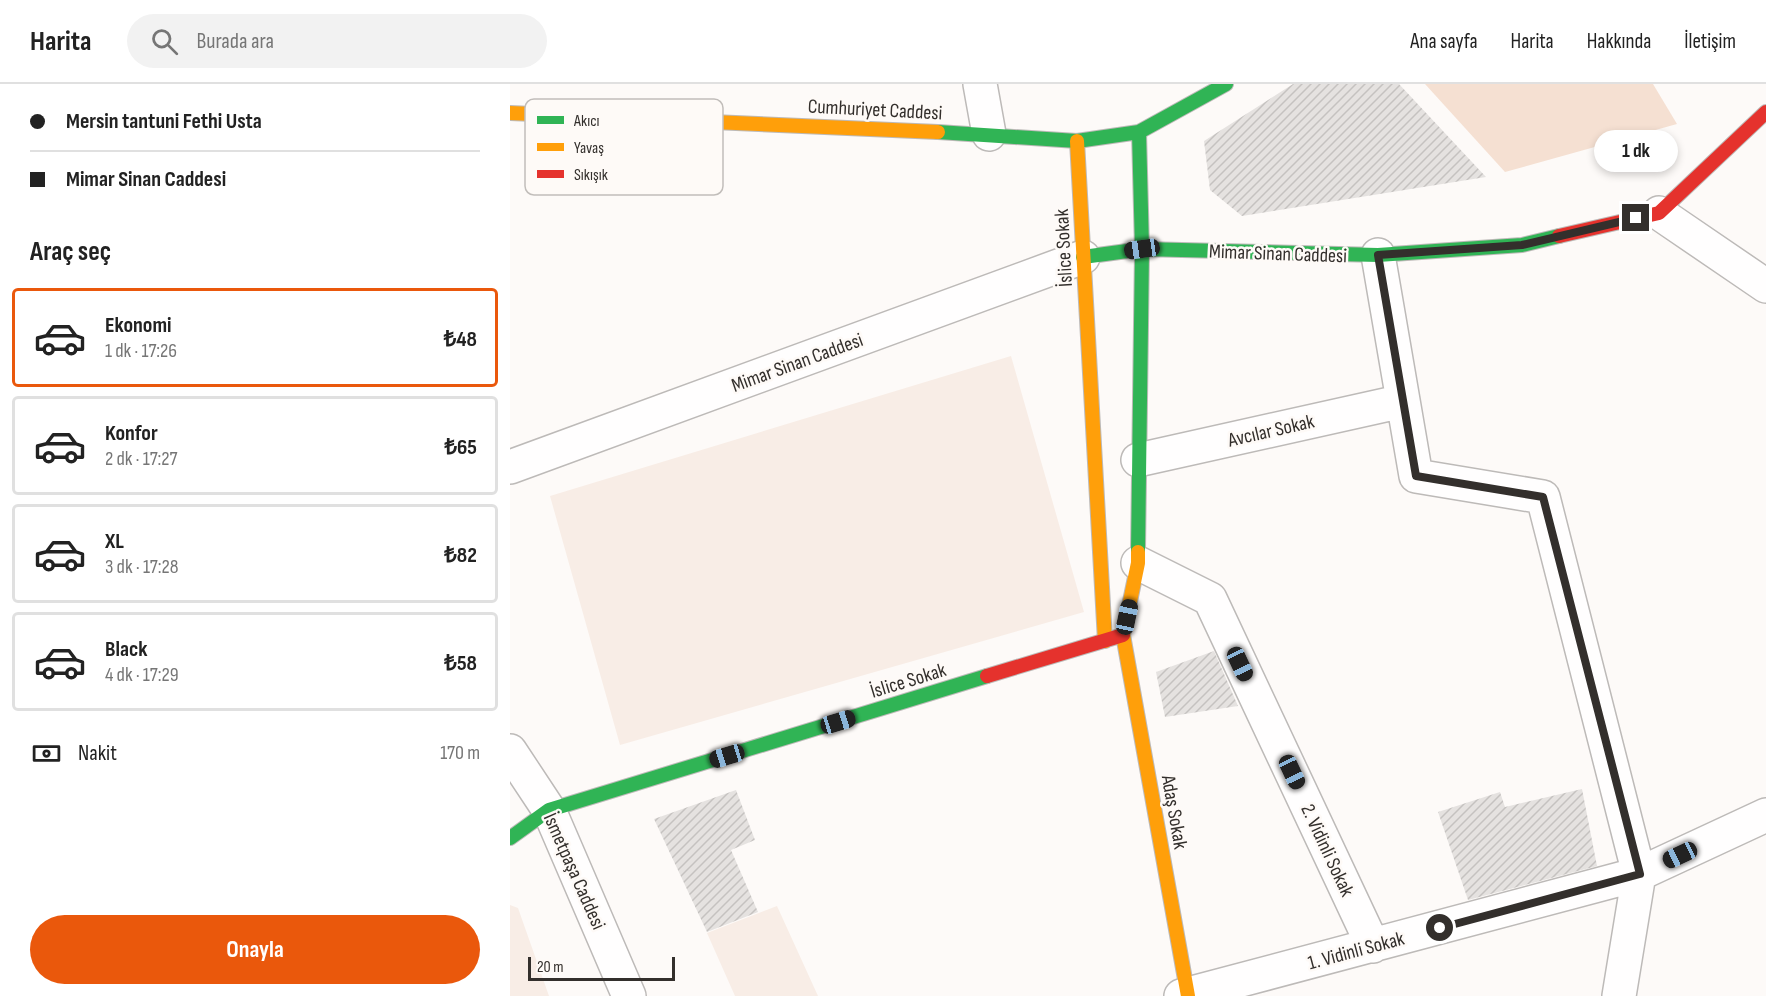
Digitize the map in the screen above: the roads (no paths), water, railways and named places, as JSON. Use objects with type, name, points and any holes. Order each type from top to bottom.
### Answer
[{"type":"main road","name":"Cumhuriyet Caddesi","points":[[723,122],[989,134],[1077,141],[1139,132],[1226,84]]},
{"type":"main road","points":[[1659,213],[1766,112]]},
{"type":"main road","name":"Cumhuriyet Caddesi","points":[[510,113],[525,114]]},
{"type":"main road","points":[[1123,635],[1138,563],[1142,249],[1139,132]]},
{"type":"main road","name":"İslice Sokak","points":[[1077,141],[1105,641]]},
{"type":"main road","name":"Mimar Sinan Caddesi","points":[[1083,257],[1142,249],[1378,255],[1522,245],[1659,213]]},
{"type":"main road","name":"İslice Sokak","points":[[510,838],[549,810],[1123,635]]},
{"type":"main road","name":"Adaş Sokak","points":[[1123,635],[1186,995]]},
{"type":"street","points":[[980,84],[989,134]]},
{"type":"street","points":[[1659,213],[1766,286]]},
{"type":"street","points":[[1378,255],[1416,476],[1543,497],[1640,874],[1619,996]]},
{"type":"street","name":"Mimar Sinan Caddesi","points":[[510,466],[1083,257]]},
{"type":"street","name":"Avcılar Sokak","points":[[1138,460],[1403,401]]},
{"type":"street","name":"2. Vidinli Sokak","points":[[1138,563],[1210,599],[1373,946]]},
{"type":"street","name":"İsmetpaşa Caddesi","points":[[510,751],[549,810],[630,996]]},
{"type":"street","name":"1. Vidinli Sokak","points":[[1186,995],[1640,874],[1766,815]]}]
